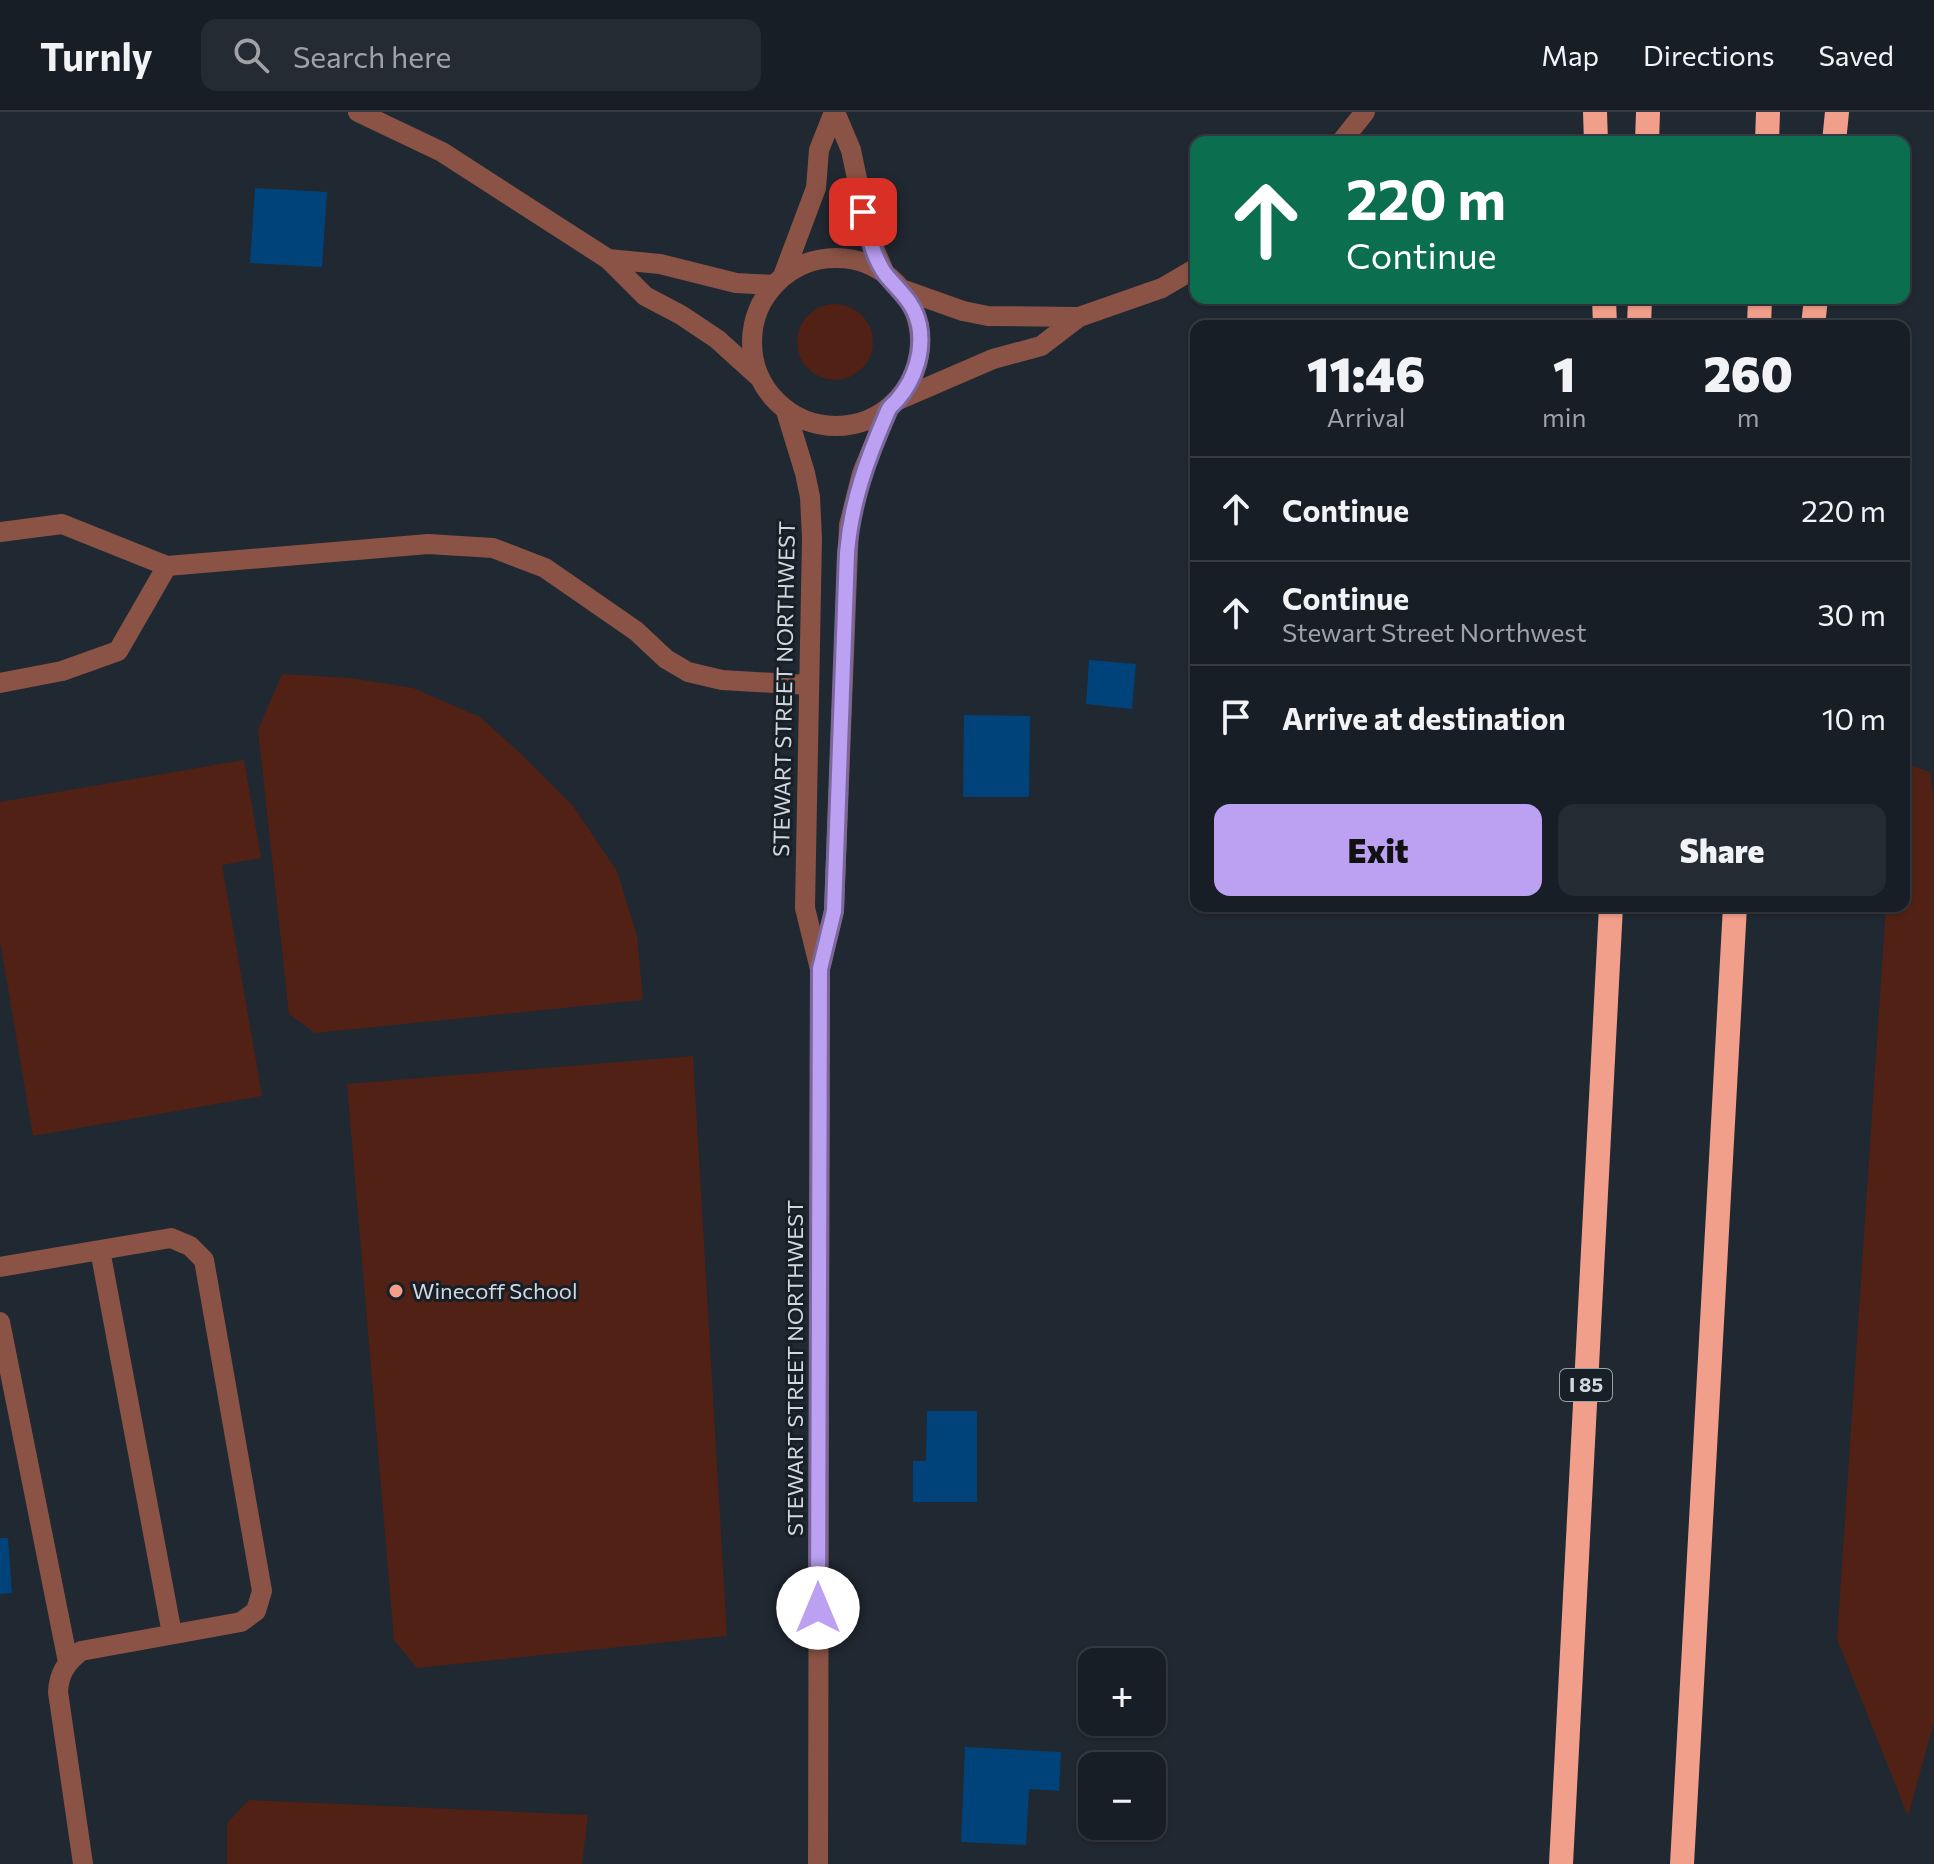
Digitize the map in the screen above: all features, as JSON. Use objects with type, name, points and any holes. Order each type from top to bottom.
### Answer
[{"type":"highway","points":[[1595,112],[1596,136]]},
{"type":"highway","points":[[1647,136],[1648,112]]},
{"type":"highway","points":[[1767,136],[1768,112]]},
{"type":"highway","points":[[1835,136],[1837,112]]},
{"type":"highway","name":"I 85","points":[[1561,1864],[1611,912]]},
{"type":"highway","points":[[1682,1864],[1730,1043],[1735,912]]},
{"type":"highway","points":[[1730,1043],[1744,912]]},
{"type":"street","points":[[358,112],[442,152],[608,259],[645,296],[717,339],[759,377]]},
{"type":"street","points":[[834,112],[851,150],[869,236],[885,274]]},
{"type":"street","points":[[834,112],[819,150],[816,188],[778,281],[762,301],[751,338],[759,377],[770,396],[786,411],[806,421],[827,426],[849,426],[870,419],[893,404],[993,359],[1041,346],[1079,317],[1162,288],[1190,272]]},
{"type":"street","points":[[1346,136],[1365,112]]},
{"type":"street","points":[[608,259],[660,264],[736,283],[778,281],[802,265],[823,259],[845,258],[866,263],[885,274],[901,289],[915,315],[920,345],[917,365],[909,383],[893,404]]},
{"type":"street","points":[[901,289],[963,311],[988,316],[1079,317]]},
{"type":"street","name":"STEWART STREET NORTHWEST","points":[[818,1864],[820,969],[834,911],[849,525],[862,473],[893,404]]},
{"type":"street","name":"STEWART STREET NORTHWEST","points":[[786,411],[810,497],[812,538],[805,908],[820,969]]},
{"type":"street","points":[[0,532],[62,524],[167,566],[428,544],[493,548],[545,568],[636,631],[666,659],[688,672],[722,680],[809,685]]},
{"type":"street","points":[[0,683],[62,671],[118,651],[167,566]]},
{"type":"street","points":[[0,1267],[171,1238],[190,1246],[204,1260],[262,1591],[256,1611],[241,1622],[81,1651],[68,1662],[59,1678],[58,1692],[83,1864]]},
{"type":"street","points":[[100,1250],[172,1634]]},
{"type":"street","points":[[0,1322],[68,1662]]},
{"type":"shaded area","points":[[835,304],[850,307],[862,315],[870,327],[873,342],[870,357],[862,369],[850,377],[835,380],[820,377],[808,369],[800,357],[797,342],[800,327],[808,315],[820,307]]},
{"type":"shaded area","points":[[282,674],[350,678],[413,688],[480,717],[519,752],[573,806],[617,871],[637,936],[643,1000],[315,1033],[289,1014],[258,730]]},
{"type":"shaded area","points":[[244,760],[261,858],[222,865],[262,1096],[33,1136],[0,941],[0,802]]},
{"type":"shaded area","points":[[1910,765],[1930,772],[1934,799],[1934,1722],[1908,1816],[1837,1639],[1886,912],[1910,912]]},
{"type":"shaded area","points":[[693,1056],[727,1636],[417,1668],[394,1640],[347,1084]]},
{"type":"shaded area","points":[[249,1800],[588,1815],[582,1864],[227,1864],[227,1823]]},
{"type":"building","points":[[255,188],[327,192],[322,267],[250,263]]},
{"type":"building","points":[[1089,660],[1136,664],[1132,709],[1086,704]]},
{"type":"building","points":[[964,715],[1030,716],[1029,797],[963,797]]},
{"type":"building","points":[[927,1411],[977,1411],[977,1502],[913,1502],[913,1461],[926,1461]]},
{"type":"building","points":[[0,1538],[8,1538],[12,1593],[0,1594]]},
{"type":"building","points":[[965,1747],[1061,1752],[1059,1791],[1029,1789],[1026,1845],[961,1842]]},
{"type":"place","name":"Winecoff School","points":[[396,1291]]},
{"type":"route","points":[[818,1608],[820,969],[834,911],[849,525],[862,473],[889,408],[909,383],[917,365],[920,345],[919,325],[912,306],[901,289],[885,274],[863,212]]}]
